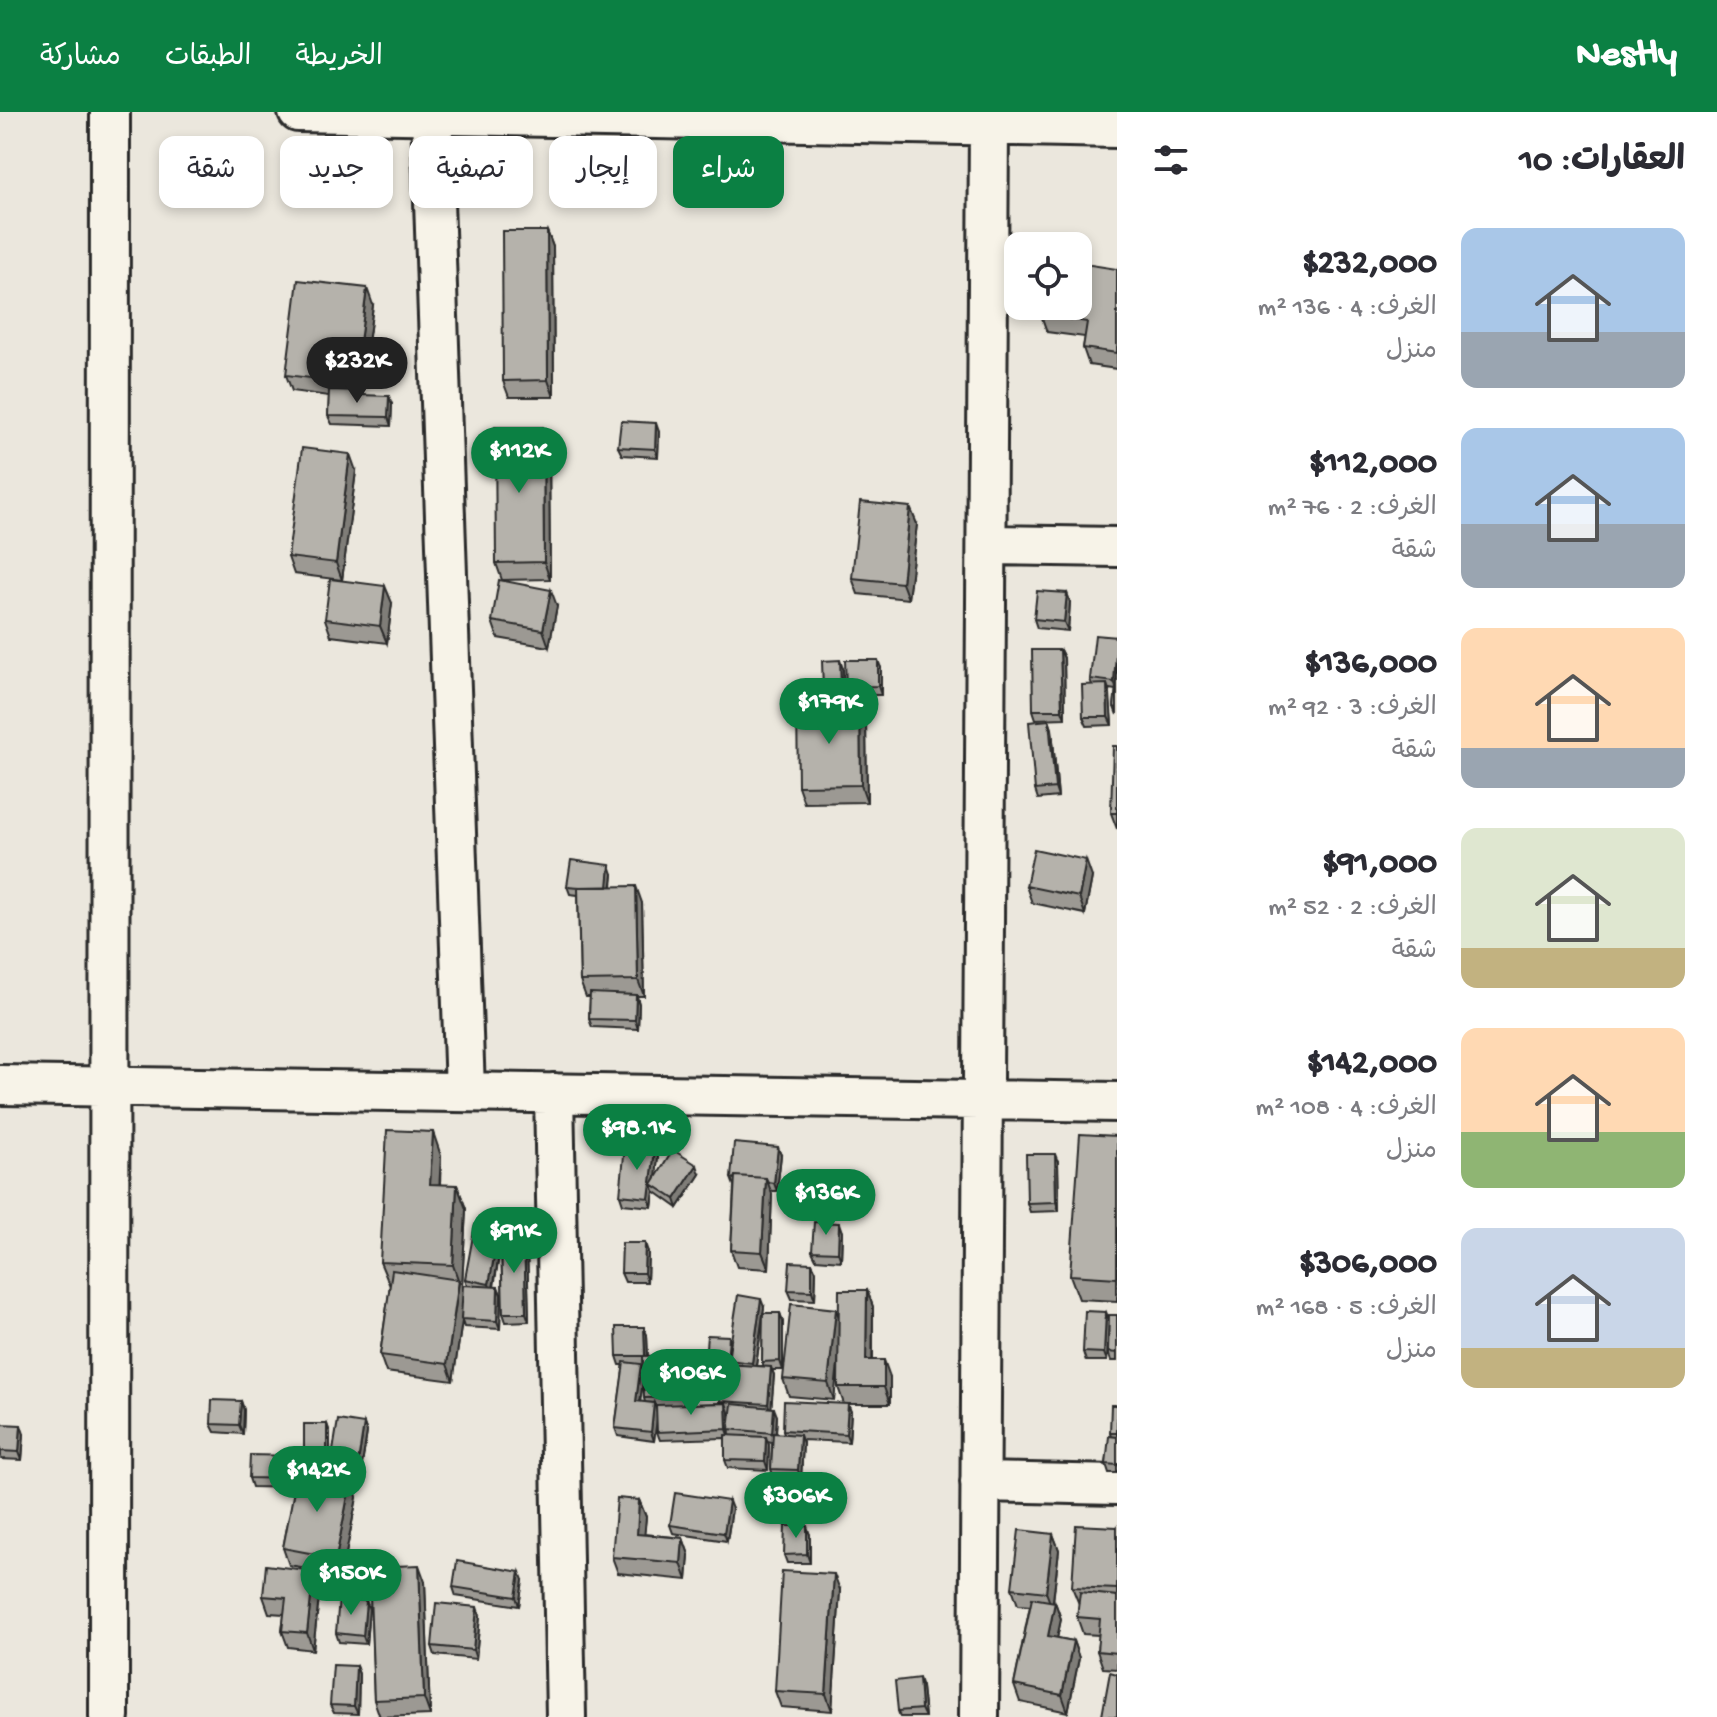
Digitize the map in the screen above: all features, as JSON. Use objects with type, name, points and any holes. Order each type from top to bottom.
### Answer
[{"type":"street","points":[[109,1717],[110,112]]},
{"type":"street","points":[[298,112],[703,116],[1117,128]]},
{"type":"street","points":[[431,115],[465,1091]]},
{"type":"street","points":[[979,1717],[989,126]]},
{"type":"street","points":[[987,545],[1117,547]]},
{"type":"street","points":[[0,1085],[1117,1102]]},
{"type":"street","points":[[554,1093],[566,1717]]},
{"type":"street","points":[[980,1482],[1117,1485]]},
{"type":"building","points":[[502,231],[547,231],[548,380],[503,381]]},
{"type":"building","points":[[1092,265],[1117,269],[1117,353],[1083,348],[1087,322],[1074,320],[1092,320]]},
{"type":"building","points":[[298,280],[367,288],[359,350],[346,348],[342,382],[286,375]]},
{"type":"building","points":[[329,390],[389,396],[388,417],[328,416]]},
{"type":"building","points":[[621,421],[656,423],[655,449],[618,447]]},
{"type":"building","points":[[495,427],[543,427],[544,562],[496,563]]},
{"type":"building","points":[[302,448],[350,454],[336,563],[288,557]]},
{"type":"building","points":[[860,502],[910,507],[902,583],[852,578]]},
{"type":"building","points":[[330,579],[385,586],[380,626],[325,619]]},
{"type":"building","points":[[499,580],[551,590],[543,630],[492,621]]},
{"type":"building","points":[[1037,591],[1067,593],[1064,622],[1034,619]]},
{"type":"building","points":[[1095,635],[1117,637],[1114,682],[1090,679]]},
{"type":"building","points":[[1032,650],[1060,650],[1062,710],[1033,710]]},
{"type":"building","points":[[840,660],[841,688],[823,689],[822,661]]},
{"type":"building","points":[[845,660],[878,660],[878,686],[846,687]]},
{"type":"building","points":[[1117,675],[1117,708],[1114,707]]},
{"type":"building","points":[[1107,684],[1108,717],[1083,717],[1082,685]]},
{"type":"building","points":[[860,705],[861,785],[798,786],[797,706]]},
{"type":"building","points":[[1049,720],[1055,788],[1035,790],[1029,722]]},
{"type":"building","points":[[1113,746],[1117,746],[1117,813],[1111,813]]},
{"type":"building","points":[[1034,849],[1086,860],[1079,897],[1026,886]]},
{"type":"building","points":[[571,860],[610,865],[608,887],[567,886]]},
{"type":"building","points":[[636,886],[638,980],[580,981],[578,887]]},
{"type":"building","points":[[590,993],[636,995],[635,1020],[589,1019]]},
{"type":"building","points":[[387,1130],[433,1132],[430,1184],[457,1185],[453,1265],[380,1262]]},
{"type":"building","points":[[1080,1134],[1117,1136],[1117,1278],[1070,1275]]},
{"type":"building","points":[[734,1143],[778,1147],[774,1183],[766,1178],[731,1178]]},
{"type":"building","points":[[625,1146],[655,1149],[649,1198],[620,1195]]},
{"type":"building","points":[[673,1150],[697,1165],[675,1199],[652,1184]]},
{"type":"building","points":[[1026,1154],[1055,1154],[1056,1202],[1027,1203]]},
{"type":"building","points":[[735,1176],[766,1178],[762,1252],[731,1250]]},
{"type":"building","points":[[814,1222],[839,1223],[838,1252],[812,1251]]},
{"type":"building","points":[[475,1225],[499,1230],[489,1284],[465,1279]]},
{"type":"building","points":[[524,1236],[526,1313],[503,1313],[501,1237]]},
{"type":"building","points":[[622,1243],[645,1243],[644,1273],[621,1273]]},
{"type":"building","points":[[790,1262],[812,1263],[812,1291],[788,1290]]},
{"type":"building","points":[[392,1270],[459,1280],[447,1364],[380,1355]]},
{"type":"building","points":[[463,1285],[498,1287],[497,1321],[461,1319]]},
{"type":"building","points":[[839,1290],[867,1290],[866,1360],[884,1360],[884,1387],[838,1387]]},
{"type":"building","points":[[738,1295],[761,1299],[752,1363],[728,1360]]},
{"type":"building","points":[[791,1304],[836,1309],[828,1383],[783,1379]]},
{"type":"building","points":[[1085,1311],[1106,1312],[1104,1353],[1083,1352]]},
{"type":"building","points":[[763,1313],[780,1313],[780,1361],[762,1362]]},
{"type":"building","points":[[1109,1315],[1117,1315],[1117,1353],[1108,1352]]},
{"type":"building","points":[[616,1327],[644,1327],[645,1356],[617,1356]]},
{"type":"building","points":[[707,1335],[729,1336],[727,1364],[771,1367],[768,1404],[720,1401],[723,1362],[705,1361]]},
{"type":"building","points":[[688,1355],[689,1397],[644,1398],[643,1356]]},
{"type":"building","points":[[624,1362],[641,1364],[636,1401],[654,1403],[651,1432],[615,1428]]},
{"type":"building","points":[[212,1400],[241,1401],[239,1425],[211,1424]]},
{"type":"building","points":[[784,1401],[848,1404],[846,1434],[783,1430]]},
{"type":"building","points":[[726,1403],[727,1429],[657,1432],[656,1405]]},
{"type":"building","points":[[732,1404],[774,1408],[772,1433],[729,1429]]},
{"type":"building","points":[[1111,1405],[1117,1405],[1117,1433],[1110,1433]]},
{"type":"building","points":[[338,1420],[364,1424],[355,1482],[329,1476]]},
{"type":"building","points":[[0,1424],[21,1425],[19,1452],[0,1451]]},
{"type":"building","points":[[304,1424],[327,1424],[327,1475],[304,1471]]},
{"type":"building","points":[[773,1433],[800,1435],[798,1470],[771,1469]]},
{"type":"building","points":[[725,1435],[766,1437],[765,1461],[725,1460]]},
{"type":"building","points":[[1109,1436],[1117,1437],[1117,1465],[1106,1464]]},
{"type":"building","points":[[250,1455],[294,1456],[293,1479],[249,1478]]},
{"type":"building","points":[[298,1469],[351,1480],[336,1558],[283,1548]]},
{"type":"building","points":[[807,1483],[830,1484],[828,1513],[806,1512]]},
{"type":"building","points":[[675,1493],[729,1501],[724,1533],[670,1525]]},
{"type":"building","points":[[617,1498],[639,1500],[637,1534],[683,1538],[681,1563],[612,1557]]},
{"type":"building","points":[[1076,1525],[1117,1527],[1117,1589],[1072,1587]]},
{"type":"building","points":[[785,1526],[807,1526],[807,1554],[784,1555]]},
{"type":"building","points":[[1019,1530],[1053,1534],[1046,1592],[1012,1588]]},
{"type":"building","points":[[457,1561],[520,1572],[516,1597],[453,1587]]},
{"type":"building","points":[[266,1565],[314,1571],[307,1633],[282,1631],[286,1598],[263,1596]]},
{"type":"building","points":[[419,1565],[424,1698],[374,1700],[369,1567]]},
{"type":"building","points":[[348,1567],[368,1572],[362,1597],[342,1592]]},
{"type":"building","points":[[782,1571],[834,1574],[826,1694],[775,1691]]},
{"type":"building","points":[[1080,1592],[1117,1596],[1117,1653],[1097,1651],[1100,1619],[1077,1617]]},
{"type":"building","points":[[339,1598],[366,1601],[363,1636],[336,1633]]},
{"type":"building","points":[[1032,1598],[1055,1602],[1048,1636],[1073,1641],[1062,1695],[1014,1685]]},
{"type":"building","points":[[436,1603],[477,1607],[473,1650],[432,1646]]},
{"type":"building","points":[[333,1665],[356,1666],[354,1706],[330,1705]]},
{"type":"building","points":[[1110,1672],[1117,1674],[1117,1717],[1102,1716]]},
{"type":"building","points":[[919,1678],[921,1709],[898,1711],[895,1681]]}]
